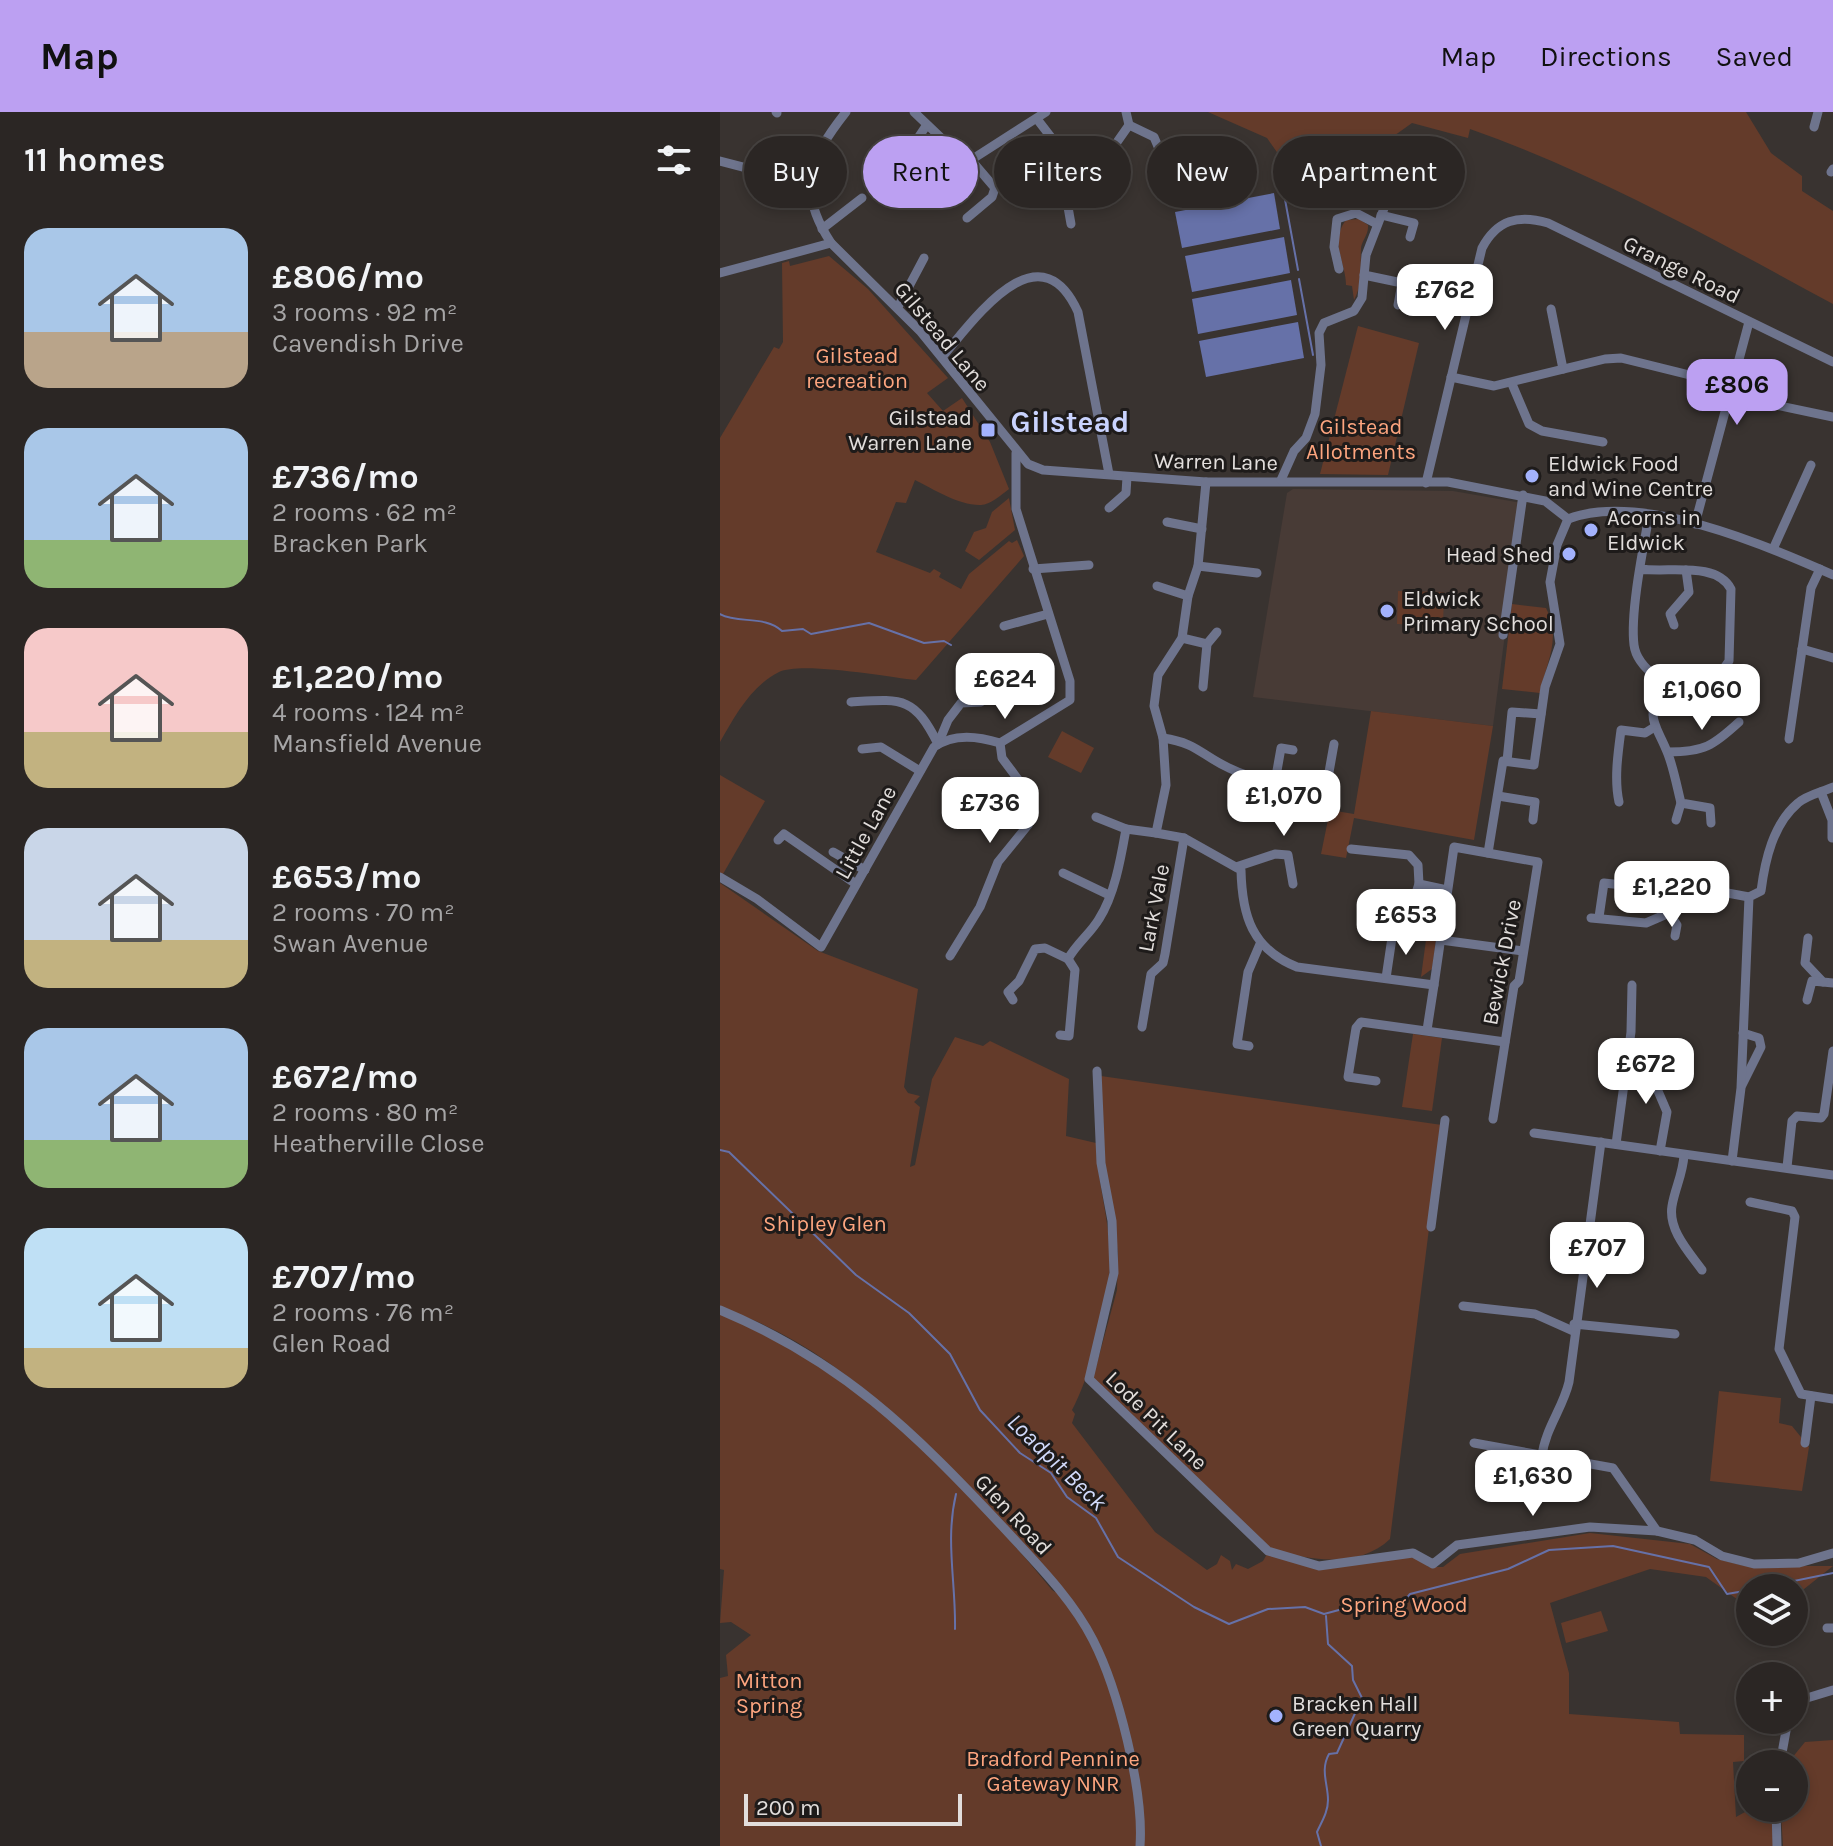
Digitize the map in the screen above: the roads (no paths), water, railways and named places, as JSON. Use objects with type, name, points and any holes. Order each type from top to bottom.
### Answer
[{"type":"street","points":[[829,136],[846,112]]},
{"type":"street","points":[[914,112],[926,119],[942,136]]},
{"type":"street","points":[[978,156],[1046,112]]},
{"type":"street","points":[[1121,136],[1129,125],[1126,112]]},
{"type":"street","points":[[1814,127],[1818,112]]},
{"type":"street","points":[[1037,119],[1057,145],[1071,224]]},
{"type":"street","points":[[1129,125],[1152,136]]},
{"type":"street","points":[[720,161],[744,167]]},
{"type":"street","points":[[967,218],[992,197],[995,188],[978,168]]},
{"type":"street","points":[[822,229],[862,198]]},
{"type":"street","name":"Gilstead Lane","points":[[814,208],[831,243],[898,307],[942,357],[1016,453]]},
{"type":"street","points":[[1281,480],[1294,451],[1306,438],[1315,414],[1321,365],[1319,333],[1324,323],[1354,311],[1362,298],[1366,255],[1384,208]]},
{"type":"street","points":[[1339,269],[1334,247],[1337,219],[1356,213],[1379,220],[1414,223],[1410,237]]},
{"type":"street","name":"Grange Road","points":[[1451,377],[1482,248],[1489,235],[1513,218],[1531,218],[1548,223],[1833,362]]},
{"type":"street","points":[[720,273],[831,243]]},
{"type":"street","points":[[898,307],[924,258]]},
{"type":"street","points":[[1364,275],[1402,283],[1398,305]]},
{"type":"street","points":[[942,357],[995,295],[1012,282],[1033,276],[1049,279],[1073,300],[1078,312],[1109,474]]},
{"type":"street","points":[[1551,309],[1563,369]]},
{"type":"street","points":[[1695,524],[1749,322]]},
{"type":"street","points":[[1426,483],[1451,377],[1494,386],[1512,384],[1563,369],[1621,358],[1833,417]]},
{"type":"street","points":[[1512,384],[1529,424],[1542,431],[1603,442]]},
{"type":"street","points":[[851,702],[893,699],[919,710],[942,741],[964,737],[1000,743],[1070,700],[1070,681],[1016,509],[1016,453]]},
{"type":"street","name":"Warren Lane","points":[[1016,453],[1043,470],[1127,477],[1206,482],[1448,482],[1545,501],[1568,519]]},
{"type":"street","points":[[1774,547],[1811,465]]},
{"type":"street","points":[[1109,508],[1126,493],[1127,477]]},
{"type":"street","points":[[1156,833],[1166,785],[1163,738],[1154,706],[1158,675],[1182,638],[1188,596],[1198,566],[1206,482]]},
{"type":"street","points":[[1503,635],[1523,495]]},
{"type":"street","points":[[1427,1030],[1454,847],[1488,853],[1503,761],[1534,765],[1545,687],[1561,641],[1550,599],[1550,582],[1557,545],[1568,519],[1589,511],[1612,509],[1695,524],[1774,547],[1833,575]]},
{"type":"street","points":[[1640,569],[1686,570],[1719,575],[1731,589],[1729,661],[1719,675],[1692,693],[1664,684],[1644,664],[1634,647],[1640,569],[1649,516]]},
{"type":"street","points":[[1167,522],[1202,529]]},
{"type":"street","points":[[1033,569],[1089,565]]},
{"type":"street","points":[[1198,566],[1257,573]]},
{"type":"street","points":[[1789,739],[1811,588],[1820,569]]},
{"type":"street","points":[[1674,625],[1670,614],[1689,592],[1686,570]]},
{"type":"street","points":[[1157,586],[1188,596]]},
{"type":"street","points":[[1004,626],[1048,614]]},
{"type":"street","points":[[1203,687],[1207,644],[1217,632]]},
{"type":"street","points":[[1182,638],[1207,644]]},
{"type":"street","points":[[1802,649],[1833,658]]},
{"type":"street","points":[[1664,684],[1651,715],[1653,728],[1668,752],[1681,803],[1676,820]]},
{"type":"street","name":"Little Lane","points":[[720,877],[757,899],[821,947],[920,771],[942,741],[948,720],[961,703],[981,702]]},
{"type":"street","points":[[1507,761],[1512,712],[1541,714]]},
{"type":"street","points":[[1668,752],[1693,752],[1714,745],[1739,722]]},
{"type":"street","points":[[1619,802],[1616,787],[1621,730],[1645,733],[1653,728]]},
{"type":"street","points":[[1163,738],[1188,742],[1228,768],[1275,782],[1326,789],[1334,744]]},
{"type":"street","points":[[950,956],[980,907],[998,862],[1028,825],[1034,812],[1029,794],[1002,758],[1000,743]]},
{"type":"street","points":[[862,749],[881,747],[920,771]]},
{"type":"street","points":[[1275,782],[1281,748],[1293,750]]},
{"type":"street","points":[[1632,886],[1604,883],[1595,917],[1646,923],[1669,913],[1691,895],[1722,892],[1749,897],[1761,891],[1764,870],[1784,818],[1800,801],[1833,787]]},
{"type":"street","points":[[1821,792],[1832,820],[1832,838]]},
{"type":"street","points":[[1498,796],[1535,802],[1533,820]]},
{"type":"street","points":[[1681,803],[1710,808],[1711,823]]},
{"type":"street","points":[[1096,817],[1126,829],[1184,838],[1241,870],[1246,920],[1260,944],[1277,958],[1297,967],[1434,985]]},
{"type":"street","points":[[1068,959],[1076,943],[1101,916],[1126,829]]},
{"type":"street","points":[[778,840],[784,834],[804,845],[856,884]]},
{"type":"street","name":"Lark Vale","points":[[1142,1027],[1151,974],[1163,963],[1184,838]]},
{"type":"street","points":[[1373,852],[1376,839]]},
{"type":"street","points":[[1351,849],[1409,855],[1418,865],[1419,884],[1413,902],[1373,896]]},
{"type":"street","points":[[833,852],[865,870]]},
{"type":"street","name":"Bewick Drive","points":[[1488,853],[1538,862],[1493,1119]]},
{"type":"street","points":[[1236,867],[1275,854],[1288,855],[1293,884]]},
{"type":"street","points":[[1063,873],[1109,895]]},
{"type":"street","points":[[1419,884],[1447,890]]},
{"type":"street","points":[[1732,1161],[1741,1088],[1749,897]]},
{"type":"street","points":[[1669,913],[1677,925],[1675,936]]},
{"type":"street","points":[[1386,978],[1393,931]]},
{"type":"street","points":[[1808,938],[1805,963],[1828,983]]},
{"type":"street","points":[[1441,940],[1523,951]]},
{"type":"street","points":[[1249,1046],[1231,1044],[1248,972],[1260,944]]},
{"type":"street","points":[[1007,995],[1019,981],[1035,949],[1045,948],[1068,959],[1075,970],[1069,1036],[1060,1035]]},
{"type":"street","points":[[1807,1000],[1812,981],[1828,983]]},
{"type":"street","points":[[1616,1144],[1631,1032],[1632,985]]},
{"type":"street","points":[[1376,1081],[1348,1077],[1356,1028],[1361,1022],[1505,1042]]},
{"type":"street","points":[[1741,1088],[1761,1047],[1759,1038],[1743,1033]]},
{"type":"street","points":[[1787,1167],[1792,1121],[1797,1116],[1821,1118],[1824,1114],[1833,1051]]},
{"type":"street","points":[[1660,1066],[1658,1091],[1667,1112],[1660,1151]]},
{"type":"street","name":"Lode Pit Lane","points":[[1097,1071],[1101,1163],[1112,1221],[1114,1273],[1089,1379],[1268,1551],[1319,1566],[1413,1553],[1433,1564],[1457,1545],[1590,1527],[1657,1531]]},
{"type":"street","points":[[1431,1227],[1445,1120]]},
{"type":"street","points":[[1534,1133],[1833,1175]]},
{"type":"street","points":[[1542,1456],[1545,1438],[1566,1397],[1601,1142]]},
{"type":"street","points":[[1684,1155],[1683,1176],[1672,1214],[1678,1236],[1702,1270]]},
{"type":"street","points":[[1750,1202],[1780,1207],[1792,1211],[1795,1217],[1779,1349],[1801,1394],[1833,1399]]},
{"type":"street","points":[[1463,1306],[1535,1314],[1574,1328],[1675,1334]]},
{"type":"street","name":"Glen Road","points":[[720,1310],[773,1332],[838,1371],[872,1399],[939,1461],[1055,1586],[1093,1640],[1127,1731],[1140,1846]]},
{"type":"street","points":[[1805,1443],[1811,1396]]},
{"type":"street","points":[[1474,1443],[1613,1468],[1657,1531],[1695,1540],[1722,1556],[1754,1564],[1799,1563],[1833,1553]]},
{"type":"street","points":[[1808,1698],[1833,1690]]},
{"type":"street","points":[[1776,1822],[1777,1846]]},
{"type":"water","points":[[1273,193],[1273,208],[1276,208],[1280,229],[1182,248],[1175,212],[1196,208],[1257,208],[1257,196]]},
{"type":"water","points":[[1284,237],[1290,273],[1192,292],[1185,256]]},
{"type":"water","points":[[1291,280],[1297,315],[1198,334],[1192,299]]},
{"type":"water","points":[[1298,322],[1304,358],[1206,377],[1199,341]]},
{"type":"waterway","points":[[1287,208],[1298,270]]},
{"type":"waterway","points":[[1299,279],[1313,355]]},
{"type":"waterway","points":[[720,614],[768,623],[782,631],[803,629],[811,634],[869,623],[924,643],[944,641],[951,645]]},
{"type":"waterway","points":[[973,663],[1021,673]]},
{"type":"waterway","name":"Loadpit Beck","points":[[720,1150],[729,1152],[856,1275],[909,1313],[950,1354],[980,1410],[1020,1453],[1051,1473],[1067,1497],[1096,1518],[1118,1557],[1194,1607],[1229,1624],[1268,1609],[1305,1607],[1324,1614],[1365,1603],[1397,1610],[1410,1594],[1508,1569],[1549,1550],[1613,1546],[1709,1567],[1727,1594],[1736,1592]]},
{"type":"waterway","points":[[955,1629],[951,1528],[956,1494]]},
{"type":"waterway","name":"Loadpit Beck","points":[[1808,1578],[1833,1573]]},
{"type":"waterway","points":[[1321,1846],[1317,1832],[1328,1804],[1326,1760],[1329,1754],[1337,1753],[1362,1698],[1353,1680],[1352,1666],[1328,1644],[1326,1616]]},
{"type":"place","name":"Gilstead Warren Lane","points":[[988,430]]},
{"type":"place","name":"Eldwick Food and Wine Centre","points":[[1532,476]]},
{"type":"place","name":"Acorns in Eldwick","points":[[1591,530]]},
{"type":"place","name":"Head Shed","points":[[1569,554]]},
{"type":"place","name":"Eldwick Primary School","points":[[1387,611]]},
{"type":"place","name":"Bracken Hall Green Quarry","points":[[1276,1716]]},
{"type":"district","name":"Gilstead","points":[[1070,422]]},
{"type":"park label","name":"Gilstead recreation","points":[[857,368]]},
{"type":"park label","name":"Gilstead Allotments","points":[[1361,438]]},
{"type":"park label","name":"Shipley Glen","points":[[825,1223]]},
{"type":"park label","name":"Spring Wood","points":[[1404,1604]]},
{"type":"park label","name":"Mitton Spring","points":[[769,1692]]},
{"type":"park label","name":"Bradford Pennine Gateway NNR","points":[[1053,1770]]}]
